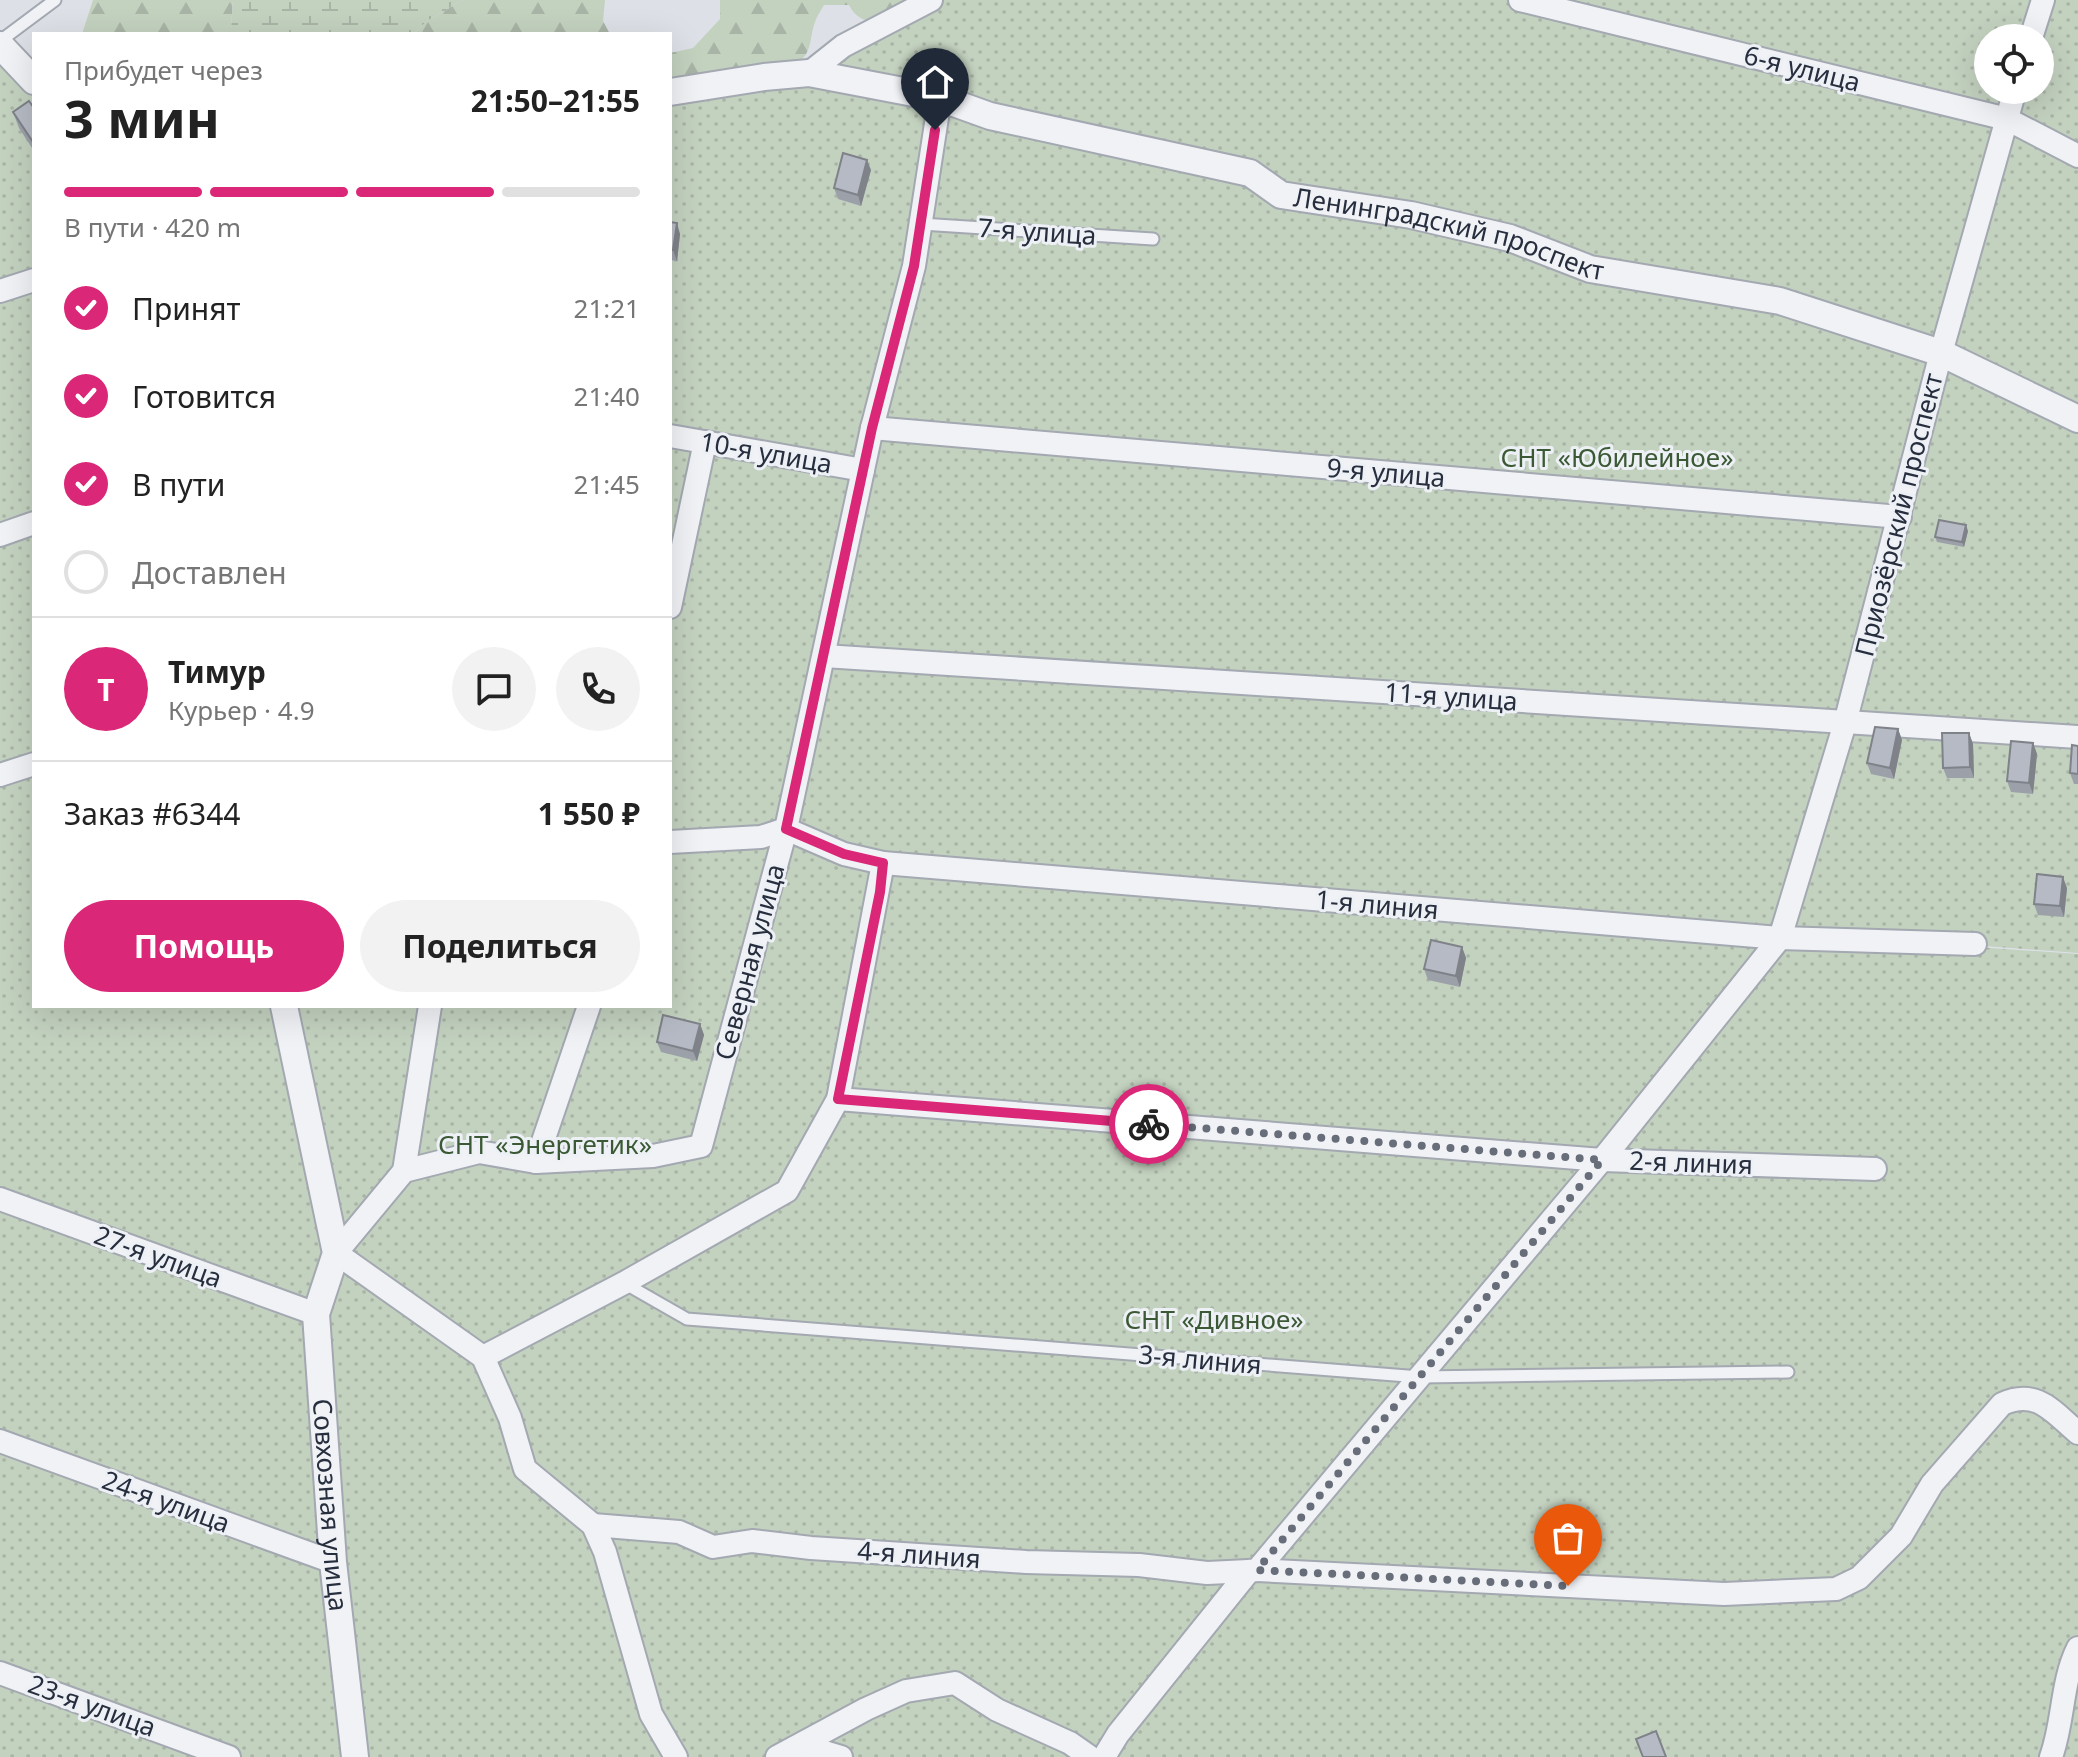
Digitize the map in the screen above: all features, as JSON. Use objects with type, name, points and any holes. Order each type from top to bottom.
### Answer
[{"type":"street","points":[[809,73],[843,46],[931,0]]},
{"type":"street","name":"6-я улица","points":[[1520,0],[2007,119],[2078,156]]},
{"type":"street","points":[[2035,24],[2043,0]]},
{"type":"street","points":[[0,43],[32,79]]},
{"type":"street","name":"Ленинградский проспект","points":[[672,92],[809,73],[940,98],[990,116],[1250,173],[1281,195],[1411,215],[1510,238],[1590,269],[1780,301],[1941,353],[2078,419]]},
{"type":"street","name":"Северная улица","points":[[536,1162],[653,1156],[701,1146],[786,829],[872,428],[914,266],[940,98]]},
{"type":"street","name":"Приозёрский проспект","points":[[1780,938],[1845,723],[1941,353],[2011,104]]},
{"type":"street","points":[[0,291],[32,281]]},
{"type":"street","name":"9-я улица","points":[[872,428],[1900,517]]},
{"type":"street","name":"10-я улица","points":[[672,436],[863,470]]},
{"type":"street","points":[[672,598],[705,442]]},
{"type":"street","points":[[0,535],[32,524]]},
{"type":"street","name":"11-я улица","points":[[824,656],[2078,737]]},
{"type":"street","points":[[0,775],[32,765]]},
{"type":"street","points":[[672,842],[761,837],[786,829]]},
{"type":"street","name":"1-я линия","points":[[786,829],[844,854],[883,863],[1780,938],[1975,944]]},
{"type":"street","points":[[483,1357],[624,1283],[787,1191],[838,1099],[880,892],[883,863]]},
{"type":"street","points":[[1104,1757],[1118,1734],[1253,1571],[1602,1160],[1780,938]]},
{"type":"street","points":[[284,1008],[336,1253],[483,1357],[510,1418],[525,1469],[593,1525],[605,1552],[651,1714],[676,1757]]},
{"type":"street","points":[[336,1253],[404,1171],[430,1008]]},
{"type":"street","points":[[404,1171],[479,1152],[536,1162],[588,1008]]},
{"type":"street","name":"2-я линия","points":[[838,1099],[1602,1160],[1875,1169]]},
{"type":"street","name":"27-я улица","points":[[0,1199],[316,1314]]},
{"type":"street","name":"Совхозная улица","points":[[336,1253],[316,1314],[333,1562],[355,1757]]},
{"type":"street","name":"4-я линия","points":[[593,1525],[679,1532],[713,1547],[752,1541],[811,1548],[1026,1562],[1139,1565],[1207,1573],[1253,1571],[1724,1594],[1836,1589],[1859,1578],[1901,1536],[1932,1484],[2002,1404],[2017,1397],[2038,1400],[2078,1433]]},
{"type":"street","name":"24-я улица","points":[[0,1441],[333,1562]]},
{"type":"street","points":[[2051,1757],[2058,1737],[2073,1658]]},
{"type":"street","name":"23-я улица","points":[[0,1673],[229,1757]]},
{"type":"street","points":[[785,1752],[906,1691],[955,1683],[997,1710],[1070,1743],[1090,1757]]},
{"type":"street","points":[[785,1752],[821,1751],[841,1757]]},
{"type":"lane","points":[[0,43],[55,0]]},
{"type":"lane","name":"7-я улица","points":[[921,224],[1153,239]]},
{"type":"lane","name":"3-я линия","points":[[624,1283],[687,1319],[1420,1377],[1788,1372]]},
{"type":"green space","points":[[93,0],[233,0],[231,28],[239,32],[83,32]]},
{"type":"green space","points":[[233,0],[463,0],[427,21],[415,32],[238,32],[231,29]]},
{"type":"green space","points":[[463,0],[605,0],[603,21],[609,32],[415,32],[427,21]]},
{"type":"green space","points":[[720,0],[929,0],[899,16],[876,22],[856,15],[849,5],[824,5],[815,22],[808,50],[797,63],[672,77],[672,53],[693,48],[720,19]]},
{"type":"green space","points":[[929,0],[2078,0],[2078,953],[883,863],[888,873],[2078,954],[2078,1757],[0,1757],[0,45],[32,79],[32,1008],[672,1008],[672,94],[809,73]]},
{"type":"building","points":[[29,101],[32,105],[32,140],[13,112]]},
{"type":"building","points":[[843,153],[867,160],[858,195],[834,188]]},
{"type":"building","points":[[672,222],[677,223],[672,250]]},
{"type":"building","points":[[1939,520],[1966,525],[1962,542],[1935,537]]},
{"type":"building","points":[[1875,727],[1898,729],[1890,768],[1867,763]]},
{"type":"building","points":[[1942,733],[1969,733],[1970,767],[1943,768]]},
{"type":"building","points":[[2011,741],[2033,743],[2029,783],[2007,781]]},
{"type":"building","points":[[2072,745],[2078,746],[2078,774],[2070,773]]},
{"type":"building","points":[[2037,874],[2063,877],[2060,906],[2034,904]]},
{"type":"building","points":[[1431,940],[1462,947],[1456,976],[1424,969]]},
{"type":"building","points":[[663,1015],[700,1024],[693,1051],[657,1042]]},
{"type":"building","points":[[1656,1731],[1666,1757],[1643,1757],[1636,1739]]},
{"type":"way so far","points":[[1149,1124],[1602,1160],[1257,1570],[1568,1586]]},
{"type":"route","points":[[935,130],[914,266],[872,428],[786,829],[844,854],[883,863],[880,892],[838,1099],[1149,1124]]},
{"type":"park label","name":"СНТ «Юбилейное»","points":[[1617,458]]},
{"type":"park label","name":"СНТ «Энергетик»","points":[[545,1145]]},
{"type":"park label","name":"СНТ «Дивное»","points":[[1214,1320]]}]
